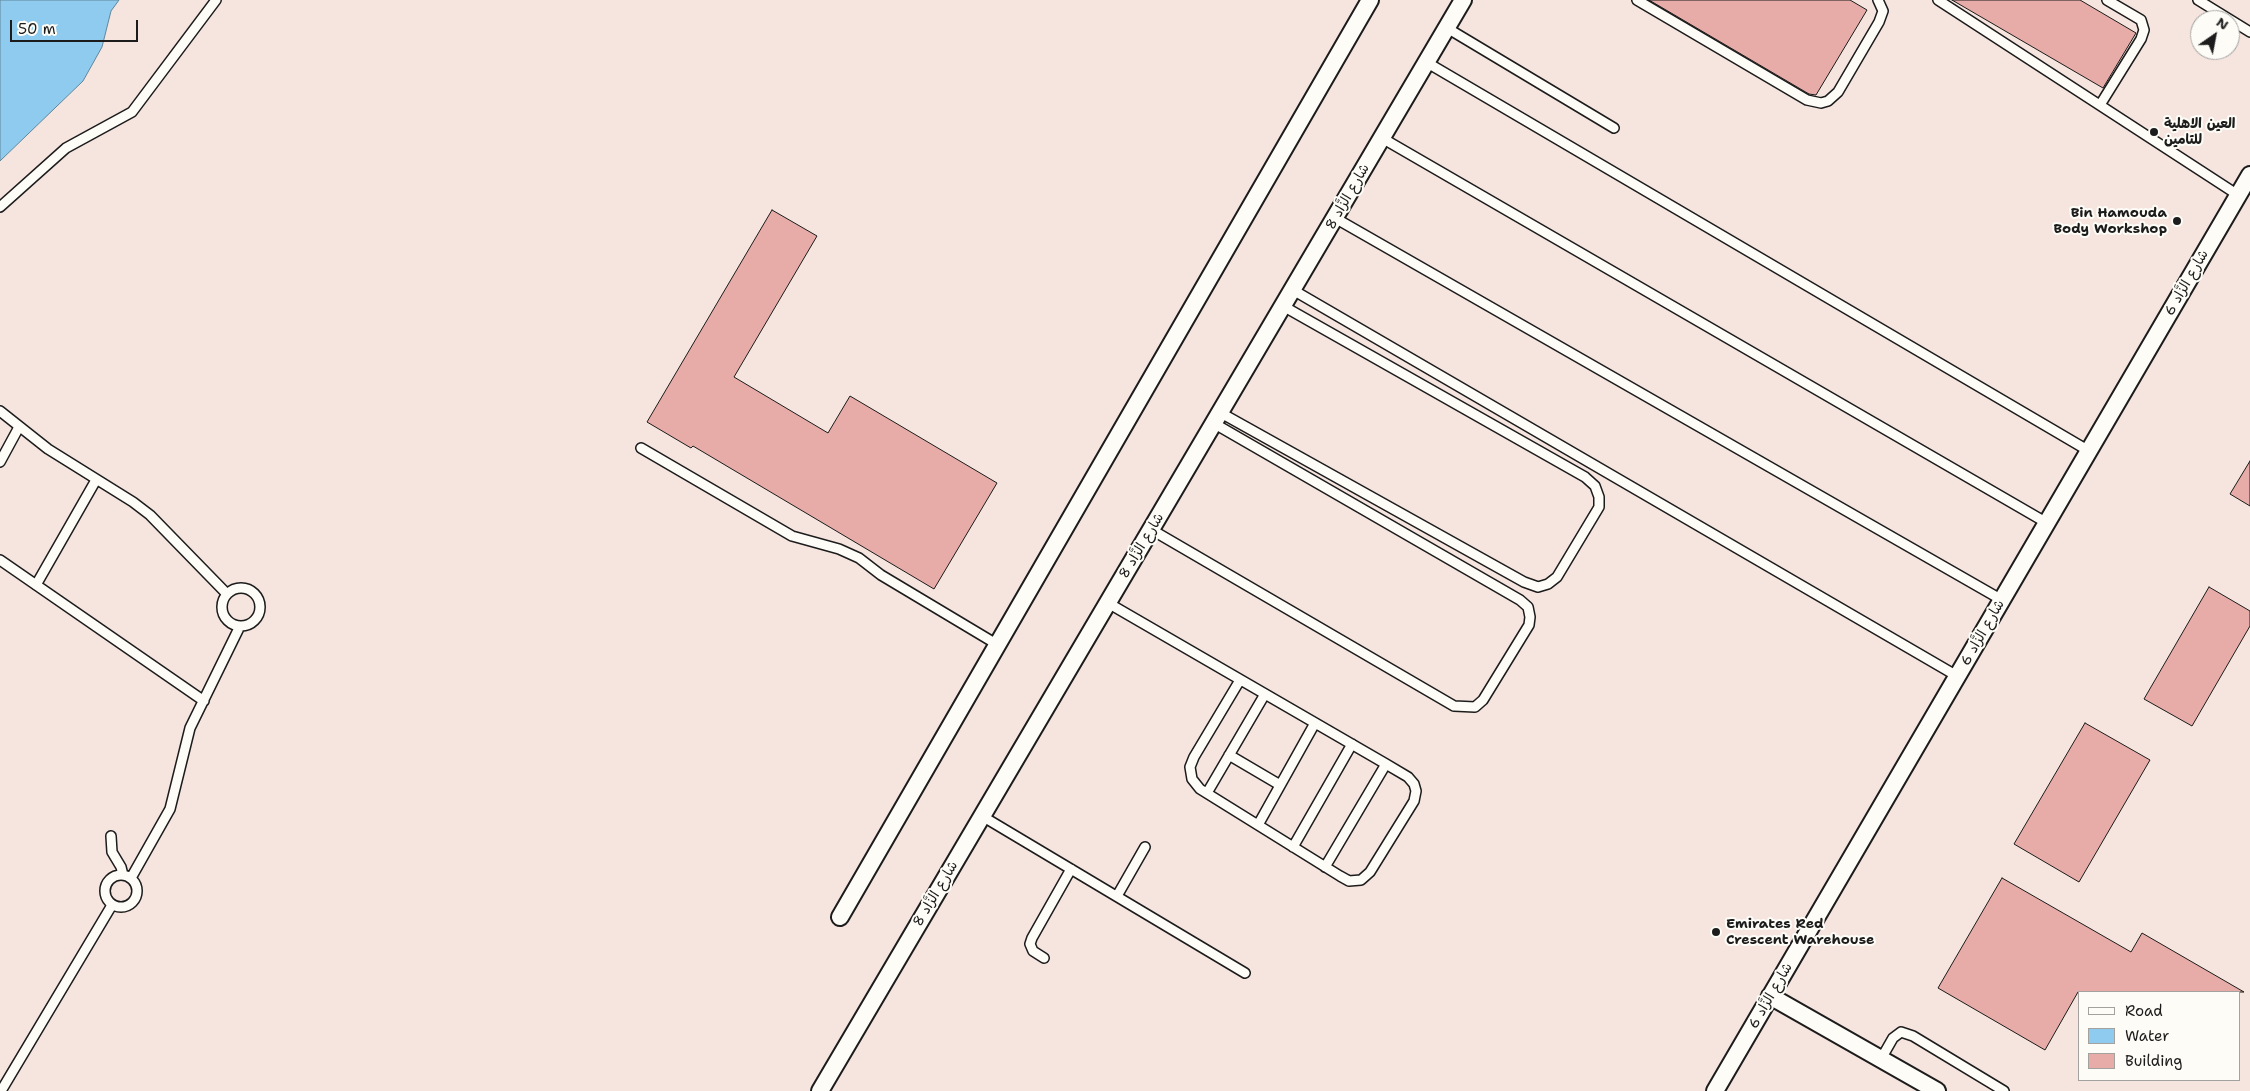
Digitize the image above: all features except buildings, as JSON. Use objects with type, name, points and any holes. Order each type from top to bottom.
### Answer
[{"type":"street","points":[[840,917],[1370,0]]},
{"type":"street","name":"شارع الزَّاد 8","points":[[820,1091],[1463,0]]},
{"type":"street","name":"شارع الزَّاد 6","points":[[1715,1091],[2250,175]]},
{"type":"street","points":[[1770,996],[1937,1091]]},
{"type":"lane","points":[[0,207],[66,148],[132,112],[216,0]]},
{"type":"lane","points":[[1637,0],[1807,100],[1821,103],[1834,97],[1838,92],[1879,22],[1883,10],[1878,0]]},
{"type":"lane","points":[[1938,0],[2238,195]]},
{"type":"lane","points":[[2100,105],[2141,39],[2144,30],[2141,20],[2107,0]]},
{"type":"lane","points":[[2198,0],[2250,32]]},
{"type":"lane","points":[[1447,28],[1614,128]]},
{"type":"lane","points":[[1426,62],[2089,451]]},
{"type":"lane","points":[[1382,138],[2047,523]]},
{"type":"lane","points":[[1335,218],[2002,600]]},
{"type":"lane","points":[[1293,290],[1957,676]]},
{"type":"lane","points":[[1218,418],[1524,582],[1538,587],[1548,584],[1557,577],[1599,507],[1599,497],[1595,486],[1585,478],[1284,306]]},
{"type":"lane","points":[[0,411],[63,459],[150,516],[227,594]]},
{"type":"lane","points":[[1152,530],[1454,706],[1474,707],[1483,700],[1529,625],[1528,607],[1520,600],[1218,418]]},
{"type":"lane","points":[[0,462],[19,427]]},
{"type":"lane","points":[[641,448],[786,533],[859,558],[881,575],[998,645]]},
{"type":"lane","points":[[36,585],[96,480]]},
{"type":"lane","points":[[0,560],[204,701]]},
{"type":"lane","points":[[239,588],[246,588],[257,596],[260,603],[258,617],[254,622],[240,626],[227,620],[222,608],[227,594],[239,588]]},
{"type":"lane","points":[[1108,603],[1408,777],[1414,784],[1416,791],[1414,801],[1370,872],[1361,880],[1349,881],[1325,867],[1200,789],[1192,779],[1190,767],[1240,680]]},
{"type":"lane","points":[[111,836],[112,852],[127,876],[135,883],[137,890],[132,903],[126,907],[119,908],[107,900],[104,893],[105,885],[109,879],[127,876],[170,809],[186,739],[240,626]]},
{"type":"lane","points":[[1207,793],[1265,694]]},
{"type":"lane","points":[[1258,825],[1316,723]]},
{"type":"lane","points":[[1293,847],[1352,744]]},
{"type":"lane","points":[[1229,755],[1280,785]]},
{"type":"lane","points":[[1325,867],[1386,764]]},
{"type":"lane","points":[[982,816],[1245,972]]},
{"type":"lane","points":[[1117,896],[1145,847]]},
{"type":"lane","points":[[1044,958],[1033,951],[1030,944],[1071,869]]},
{"type":"lane","points":[[2,1091],[112,905]]},
{"type":"lane","points":[[1881,1059],[1893,1038],[1901,1032],[1913,1036],[2004,1091]]},
{"type":"shaded area","points":[[119,0],[2250,0],[2250,1091],[0,1091],[0,161],[83,81],[102,47],[111,11]]},
{"type":"water","points":[[0,0],[119,0],[111,11],[102,47],[83,81],[0,161]]},
{"type":"place","name":"العين الاهلية للتامين","points":[[2154,132]]},
{"type":"place","name":"Bin Hamouda Body Workshop","points":[[2177,221]]},
{"type":"place","name":"Emirates Red Crescent Warehouse","points":[[1716,932]]}]
